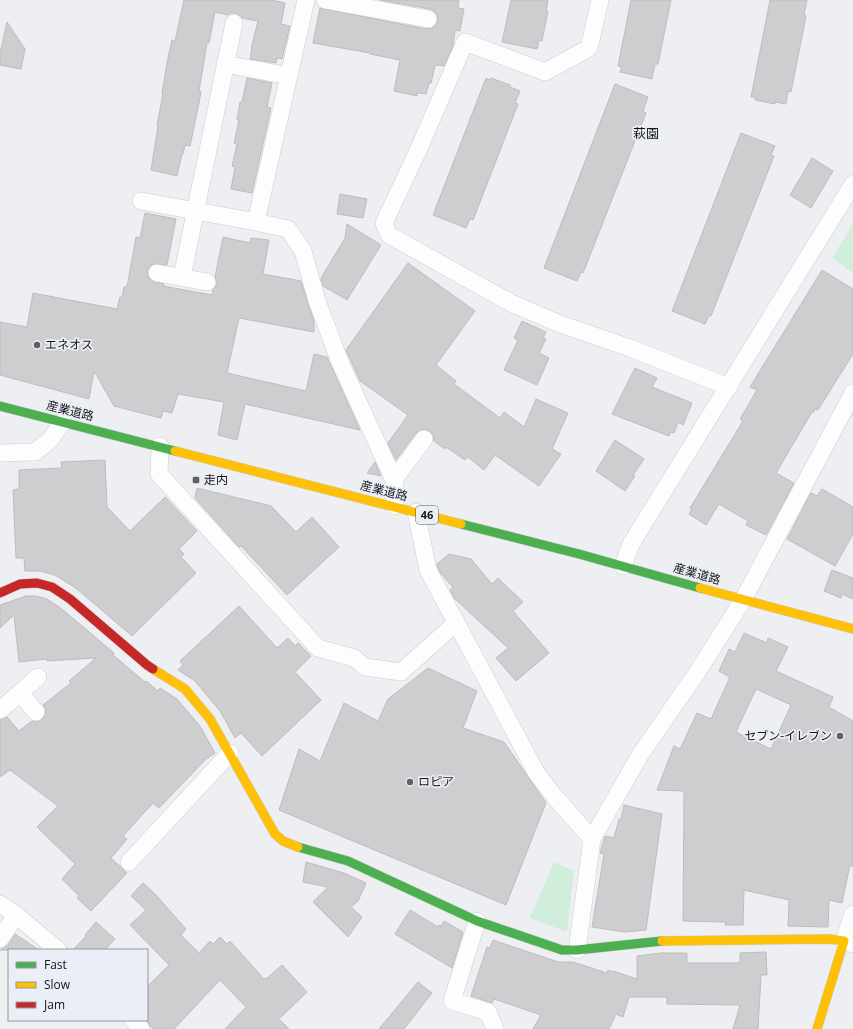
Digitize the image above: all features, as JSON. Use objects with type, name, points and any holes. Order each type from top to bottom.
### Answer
[{"type":"street","points":[[256,222],[306,0]]},
{"type":"street","points":[[325,0],[428,19]]},
{"type":"street","points":[[600,0],[588,48],[545,72],[465,42],[384,223],[389,235],[511,303],[560,324],[630,348],[729,387]]},
{"type":"street","points":[[182,278],[234,23]]},
{"type":"street","points":[[225,64],[289,76]]},
{"type":"street","points":[[623,566],[631,544],[853,184]]},
{"type":"street","points":[[141,201],[256,222],[288,230],[303,251],[317,301],[340,362],[394,480],[395,506]]},
{"type":"street","points":[[157,273],[207,282]]},
{"type":"street","points":[[577,950],[592,839],[640,755],[698,671],[744,600],[853,393]]},
{"type":"street","name":"産業道路","points":[[0,406],[395,506],[853,629]]},
{"type":"street","points":[[0,453],[35,452],[50,440],[64,422]]},
{"type":"street","points":[[394,480],[424,439]]},
{"type":"street","points":[[160,446],[159,474],[318,648],[354,658],[365,667],[401,672],[456,623]]},
{"type":"street","points":[[416,512],[428,570],[536,772],[554,796],[592,839]]},
{"type":"street","points":[[0,593],[20,584],[37,583],[52,587],[70,599],[147,665],[185,689],[210,719],[275,834],[283,842],[348,861],[478,921],[562,950],[577,950],[660,941],[829,939],[848,942]]},
{"type":"street","points":[[0,710],[38,677]]},
{"type":"street","points":[[20,693],[36,712]]},
{"type":"street","points":[[129,862],[230,753]]},
{"type":"street","points":[[0,904],[16,915],[57,949]]},
{"type":"street","points":[[817,1029],[848,942],[853,914]]},
{"type":"street","points":[[0,939],[16,915]]},
{"type":"street","points":[[478,921],[452,1001],[488,1012],[495,1029]]},
{"type":"street","points":[[134,1021],[141,1029]]},
{"type":"green space","points":[[853,224],[853,273],[832,258]]},
{"type":"green space","points":[[554,862],[574,871],[567,932],[530,918]]},
{"type":"building","points":[[184,0],[272,0],[285,3],[281,24],[290,26],[282,59],[277,58],[276,63],[250,59],[258,21],[242,18],[236,13],[231,13],[228,15],[215,12],[209,43],[207,43],[199,91],[201,92],[190,146],[185,145],[177,176],[151,170],[167,63],[172,40],[175,41]]},
{"type":"building","points":[[380,0],[459,0],[458,8],[464,9],[460,31],[455,30],[453,46],[444,66],[435,65],[431,83],[429,83],[426,94],[417,93],[417,96],[394,91],[400,60],[313,43],[320,8],[426,29],[435,26],[438,21],[435,12],[430,9]]},
{"type":"building","points":[[511,0],[548,0],[546,11],[548,11],[542,41],[539,40],[537,49],[502,42]]},
{"type":"building","points":[[631,0],[671,0],[658,64],[655,64],[652,79],[620,72],[622,67],[618,66]]},
{"type":"building","points":[[770,0],[807,0],[804,15],[806,16],[791,92],[788,91],[786,104],[775,102],[775,104],[755,100],[755,97],[751,97]]},
{"type":"building","points":[[7,22],[25,49],[21,69],[0,65],[0,54]]},
{"type":"building","points":[[247,78],[272,83],[267,107],[271,108],[252,193],[231,189],[235,167],[232,166],[237,144],[234,143],[239,120],[237,120],[240,102],[242,102]]},
{"type":"building","points":[[486,78],[490,80],[491,78],[510,85],[510,87],[520,91],[515,103],[518,104],[473,220],[470,219],[466,228],[433,215]]},
{"type":"building","points":[[615,84],[648,97],[643,111],[646,113],[583,273],[581,272],[577,281],[544,268]]},
{"type":"building","points":[[741,133],[775,146],[771,155],[774,156],[711,316],[709,316],[705,324],[672,311]]},
{"type":"building","points":[[812,158],[833,171],[811,208],[790,195]]},
{"type":"building","points":[[340,194],[367,199],[363,218],[337,214]]},
{"type":"building","points":[[145,213],[176,219],[167,265],[154,264],[150,266],[147,271],[150,280],[164,284],[163,286],[212,295],[217,284],[215,277],[223,237],[250,243],[251,238],[269,240],[263,274],[301,281],[314,321],[314,332],[239,318],[227,373],[306,391],[314,354],[327,357],[360,430],[245,404],[237,440],[218,435],[224,402],[178,394],[172,413],[163,411],[161,418],[114,406],[94,371],[89,399],[0,375],[0,322],[27,327],[33,293],[117,309],[124,287],[127,287],[136,237],[140,238]]},
{"type":"building","points":[[347,224],[381,245],[347,300],[323,286],[321,278],[345,238]]},
{"type":"building","points":[[408,263],[475,311],[436,365],[456,381],[454,384],[500,418],[504,412],[524,427],[536,399],[568,413],[552,449],[561,454],[539,486],[495,455],[484,470],[468,457],[465,460],[446,447],[445,449],[434,441],[433,435],[430,431],[425,429],[416,433],[396,460],[388,443],[408,415],[360,381],[346,350]]},
{"type":"building","points":[[822,270],[853,289],[853,354],[818,410],[815,409],[813,413],[812,412],[776,473],[794,483],[766,535],[746,525],[748,521],[719,504],[706,525],[689,514],[692,509],[690,508],[743,421],[740,419],[757,390],[750,387]]},
{"type":"building","points":[[522,321],[546,332],[543,338],[546,339],[539,353],[549,358],[537,385],[504,370],[518,340],[514,338]]},
{"type":"building","points":[[635,368],[657,378],[652,387],[692,403],[683,425],[678,422],[674,433],[671,432],[669,436],[612,414]]},
{"type":"building","points":[[615,440],[644,459],[633,475],[635,476],[625,491],[596,471]]},
{"type":"building","points":[[105,460],[107,507],[130,531],[165,497],[197,531],[179,549],[184,554],[181,557],[196,573],[132,636],[77,589],[55,575],[40,571],[25,571],[24,558],[16,558],[13,490],[19,489],[19,470],[62,468],[61,462]]},
{"type":"building","points":[[375,462],[381,476],[367,473]]},
{"type":"building","points":[[197,488],[271,506],[296,532],[312,517],[339,547],[287,595],[241,546],[239,547],[195,498]]},
{"type":"building","points":[[822,489],[853,507],[853,534],[835,566],[787,539],[811,493],[817,496]]},
{"type":"building","points":[[449,554],[471,559],[492,584],[498,578],[523,602],[513,611],[549,653],[516,681],[496,658],[508,648],[454,598],[450,590],[453,587],[441,574],[437,564]]},
{"type":"building","points":[[832,570],[853,578],[853,599],[842,594],[841,598],[824,591]]},
{"type":"building","points":[[26,596],[36,596],[47,599],[62,609],[114,653],[113,655],[145,682],[146,681],[158,691],[160,688],[177,699],[200,726],[215,753],[206,759],[159,808],[153,803],[123,836],[127,839],[111,858],[127,873],[91,911],[77,898],[79,896],[62,879],[75,864],[37,827],[58,806],[10,770],[0,777],[0,720],[7,717],[19,731],[32,721],[37,722],[42,720],[46,710],[43,705],[71,683],[69,681],[96,658],[47,661],[47,659],[19,662],[14,615],[0,628],[0,605]]},
{"type":"building","points":[[239,606],[277,648],[288,638],[295,646],[298,643],[311,656],[295,672],[321,700],[262,756],[241,733],[235,738],[220,711],[195,681],[178,670],[183,665],[180,661]]},
{"type":"building","points":[[744,633],[767,643],[768,638],[788,647],[776,671],[833,697],[829,707],[853,721],[853,867],[850,865],[842,903],[829,900],[828,927],[788,926],[789,900],[744,890],[743,925],[725,925],[726,922],[683,921],[684,791],[657,790],[674,746],[680,749],[697,713],[711,719],[730,677],[719,671],[729,649],[735,652]],"holes":[[[756,689],[791,705],[771,749],[736,732]]]},
{"type":"building","name":"ロピア","points":[[428,668],[477,691],[463,728],[504,742],[546,803],[506,905],[279,810],[299,749],[320,761],[344,703],[378,721],[388,699]]},
{"type":"building","points":[[624,805],[662,814],[646,930],[625,932],[592,927],[604,854],[600,853],[605,836],[614,838]]},
{"type":"building","points":[[306,862],[344,873],[366,883],[358,901],[351,907],[362,917],[348,937],[313,902],[328,887],[303,882]]},
{"type":"building","points":[[143,883],[155,894],[186,929],[181,935],[199,953],[210,941],[213,944],[220,937],[227,944],[230,941],[264,979],[266,979],[282,965],[307,992],[279,1019],[289,1029],[225,1029],[246,1007],[220,980],[174,1029],[154,1029],[150,1026],[147,1021],[148,986],[169,965],[130,925],[146,910],[131,896]]},
{"type":"building","points":[[410,910],[438,927],[439,925],[441,926],[444,921],[463,932],[452,968],[395,934]]},
{"type":"building","points":[[96,922],[115,939],[106,949],[74,949],[86,936],[85,935]]},
{"type":"building","points":[[15,934],[38,949],[0,950],[8,945]]},
{"type":"building","points":[[493,940],[558,962],[573,962],[607,973],[608,970],[613,971],[637,979],[637,956],[661,953],[687,953],[687,963],[740,963],[740,953],[766,952],[767,975],[761,975],[758,1029],[733,1029],[740,1005],[667,1004],[667,997],[629,997],[623,1017],[616,1014],[609,1029],[533,1029],[541,1015],[494,999],[492,1003],[471,996],[487,947],[490,948]]},
{"type":"building","points":[[418,982],[432,993],[404,1029],[379,1029]]},
{"type":"traffic: fast","points":[[0,406],[175,451]]},
{"type":"traffic: fast","points":[[461,524],[579,554],[700,588]]},
{"type":"traffic: fast","points":[[298,847],[348,861],[477,921],[562,950],[577,950],[662,941]]},
{"type":"traffic: slow","points":[[175,451],[461,524]]},
{"type":"traffic: slow","points":[[700,588],[853,629]]},
{"type":"traffic: slow","points":[[153,669],[185,689],[210,719],[275,834],[283,841],[298,847]]},
{"type":"traffic: slow","points":[[662,941],[829,939],[844,941],[817,1029]]},
{"type":"traffic: jam","points":[[0,593],[20,584],[37,583],[52,587],[70,599],[153,669]]},
{"type":"place","name":"エネオス","points":[[37,345]]},
{"type":"place","name":"走内","points":[[196,480]]},
{"type":"place","name":"セブン-イレブン","points":[[840,736]]},
{"type":"place","name":"ロピア","points":[[410,782]]},
{"type":"district","name":"萩園","points":[[646,133]]}]
